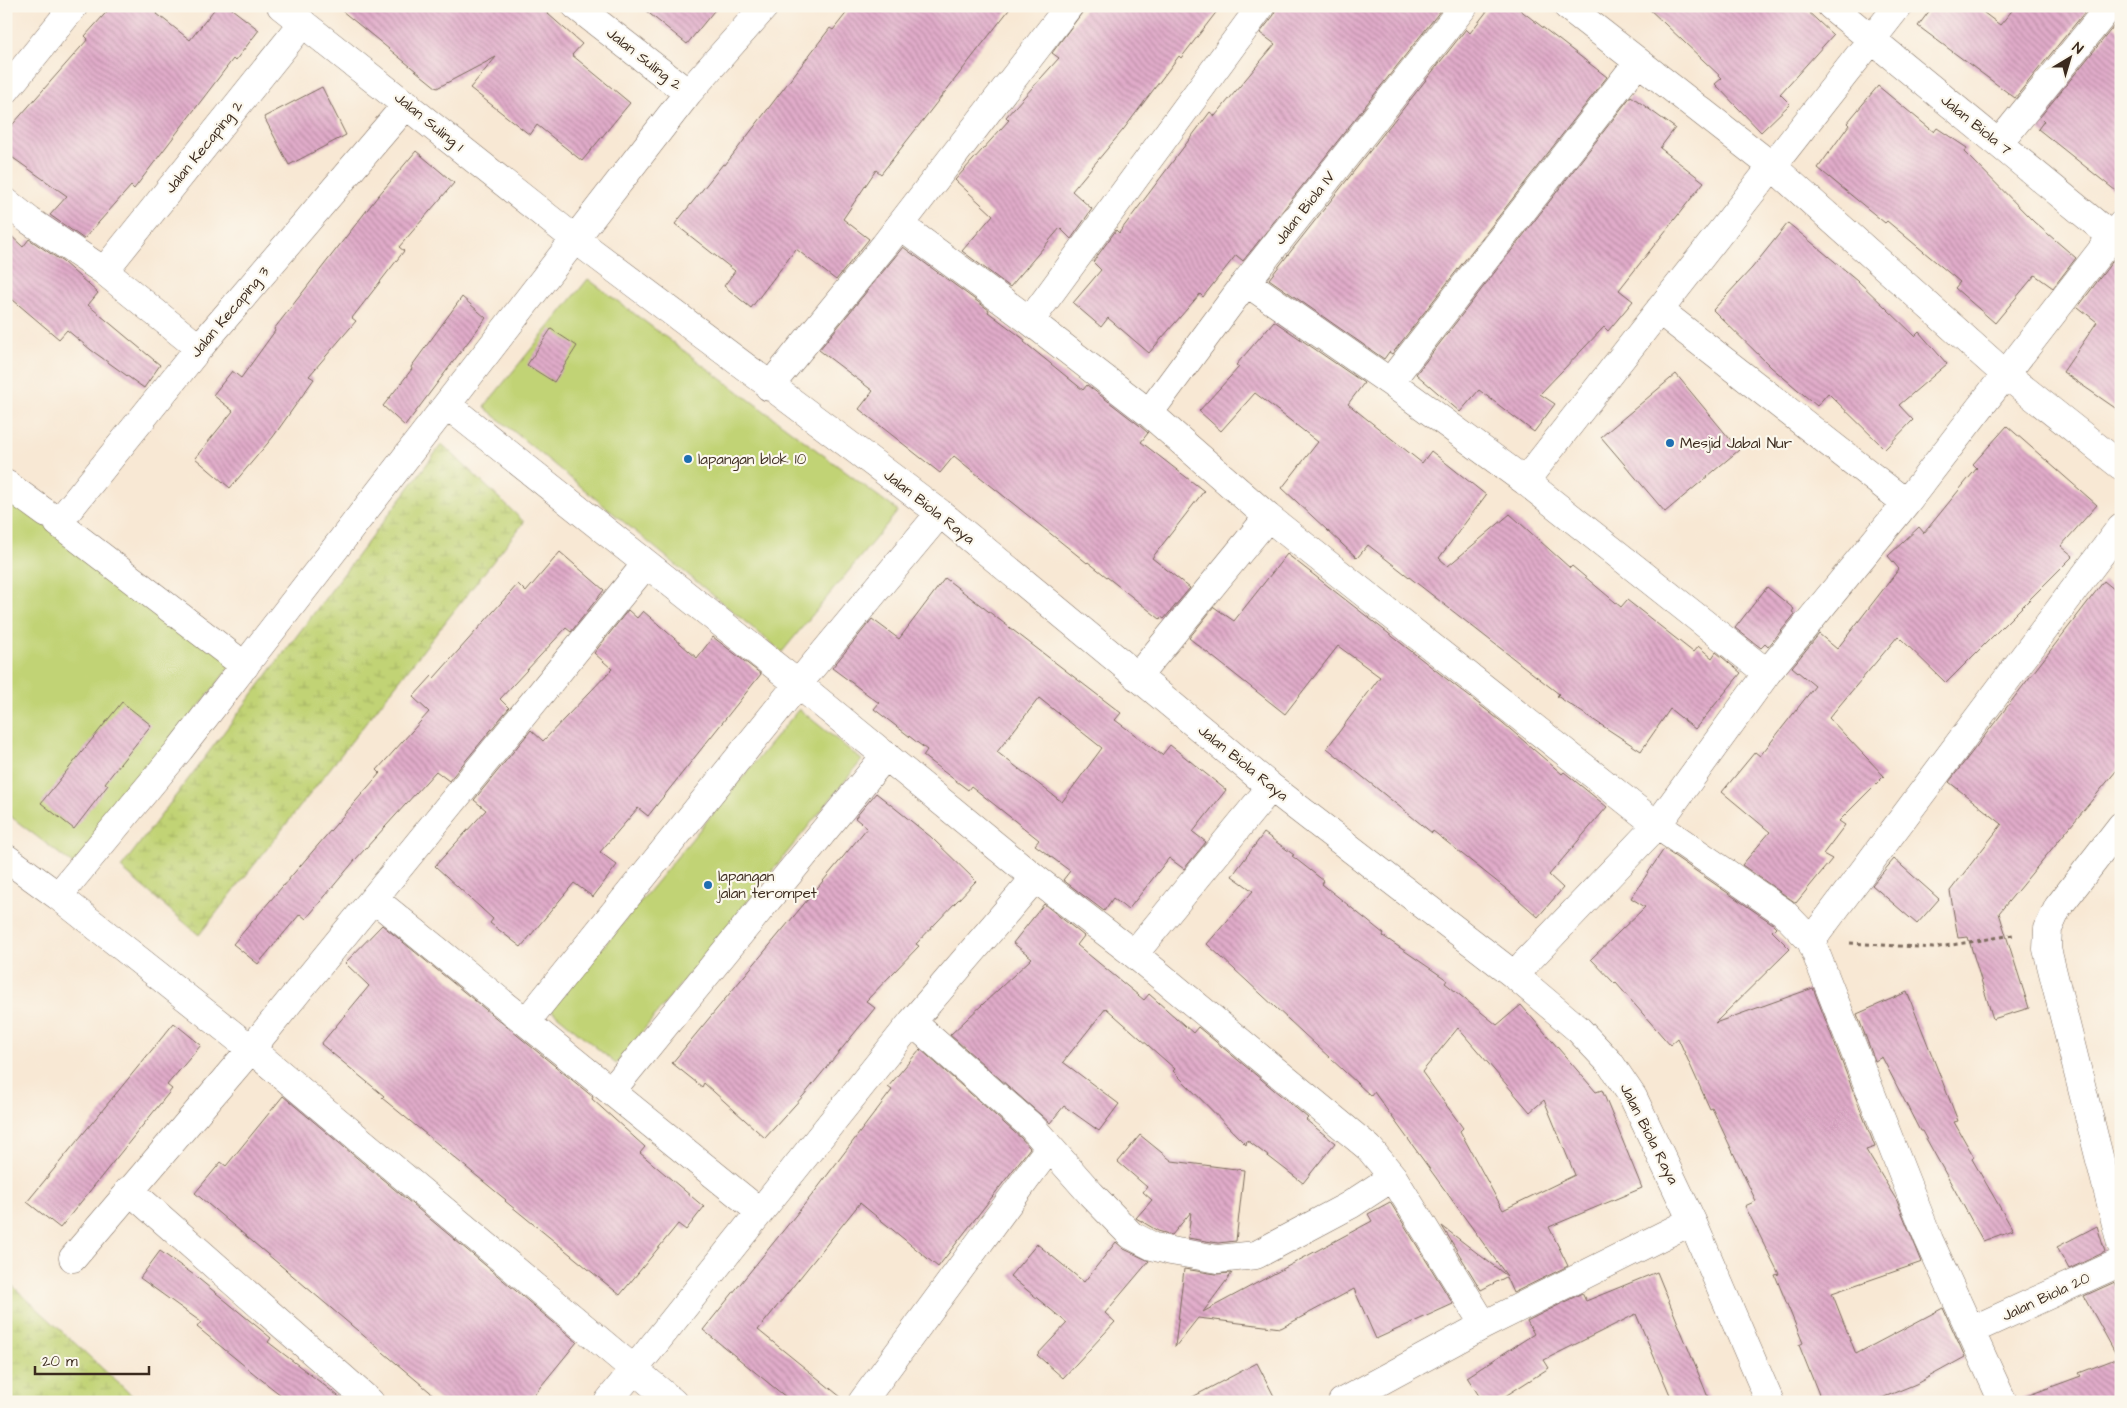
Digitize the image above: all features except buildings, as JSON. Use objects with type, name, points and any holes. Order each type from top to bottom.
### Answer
[{"type":"street","points":[[6,90],[74,6]]},
{"type":"street","name":"Jalan Suling 1","points":[[281,6],[407,104],[575,240]]},
{"type":"street","name":"Jalan Suling 2","points":[[576,6],[688,93]]},
{"type":"street","points":[[58,896],[245,666],[688,93],[765,6]]},
{"type":"street","points":[[769,387],[900,225],[1069,6]]},
{"type":"street","points":[[1030,321],[1261,6]]},
{"type":"street","name":"Jalan Biola IV","points":[[1149,413],[1246,282],[1464,6]]},
{"type":"street","points":[[1567,6],[1773,167],[2005,374],[2121,466]]},
{"type":"street","name":"Jalan Biola 7","points":[[1831,6],[1999,143],[2118,235]]},
{"type":"street","points":[[1525,481],[1898,6]]},
{"type":"street","points":[[1999,143],[2110,6]]},
{"type":"street","name":"Jalan Kecaping 2","points":[[104,271],[303,23]]},
{"type":"street","points":[[1390,382],[1638,62]]},
{"type":"street","name":"Jalan Kecaping 3","points":[[52,519],[407,104]]},
{"type":"street","points":[[6,202],[30,221],[104,271],[199,348]]},
{"type":"street","points":[[900,225],[1030,321],[1149,413],[1268,517],[1657,825],[1783,912],[1811,941],[1928,1240],[2003,1402]]},
{"type":"street","points":[[1514,975],[1657,825],[1767,673],[1906,503],[2005,374],[2118,235]]},
{"type":"street","name":"Jalan Biola Raya","points":[[575,240],[769,387],[940,513],[1271,787],[1514,975],[1578,1029],[1610,1063],[1633,1097],[1692,1221],[1770,1402]]},
{"type":"street","points":[[1246,282],[1390,382],[1525,481],[1767,673]]},
{"type":"street","points":[[1659,310],[1906,503]]},
{"type":"street","points":[[447,405],[798,684],[1035,878],[1134,954],[1369,1148],[1393,1177],[1484,1324]]},
{"type":"street","points":[[6,484],[245,666]]},
{"type":"street","points":[[526,1022],[798,684],[940,513]]},
{"type":"street","points":[[1138,677],[1268,517]]},
{"type":"street","points":[[1811,941],[2121,527]]},
{"type":"street","points":[[73,1258],[251,1049],[646,564]]},
{"type":"street","points":[[612,1090],[886,755]]},
{"type":"street","points":[[1134,954],[1271,787]]},
{"type":"street","points":[[2121,826],[2058,907],[2048,929],[2047,949],[2121,1244]]},
{"type":"street","points":[[6,858],[58,896],[251,1049],[673,1402]]},
{"type":"street","points":[[608,1402],[912,1022],[1035,878]]},
{"type":"street","points":[[374,899],[612,1090],[760,1212]]},
{"type":"street","points":[[912,1022],[1032,1127],[1091,1194],[1131,1235],[1152,1246],[1171,1252],[1218,1259],[1256,1255],[1350,1204],[1393,1177]]},
{"type":"street","points":[[862,1402],[1049,1148]]},
{"type":"street","points":[[129,1190],[370,1402]]},
{"type":"street","points":[[1342,1402],[1484,1324],[1692,1221]]},
{"type":"street","name":"Jalan Biola 20","points":[[1970,1332],[2121,1262]]},
{"type":"path","points":[[1811,941],[1933,948],[2048,929]]},
{"type":"green space","name":"lapangan blok 10","points":[[588,279],[898,511],[782,652],[484,407]]},
{"type":"green space","points":[[442,444],[524,522],[199,935],[121,868]]},
{"type":"green space","points":[[6,491],[233,663],[74,865],[6,813]]},
{"type":"green space","name":"lapangan jalan terompet","points":[[799,709],[862,760],[616,1064],[551,1010]]},
{"type":"green space","points":[[6,1280],[139,1402],[6,1402]]},
{"type":"place","name":"Mesjid Jabal Nur","points":[[1670,443]]},
{"type":"place","name":"lapangan blok 10","points":[[688,459]]},
{"type":"place","name":"lapangan jalan terompet","points":[[708,885]]}]
